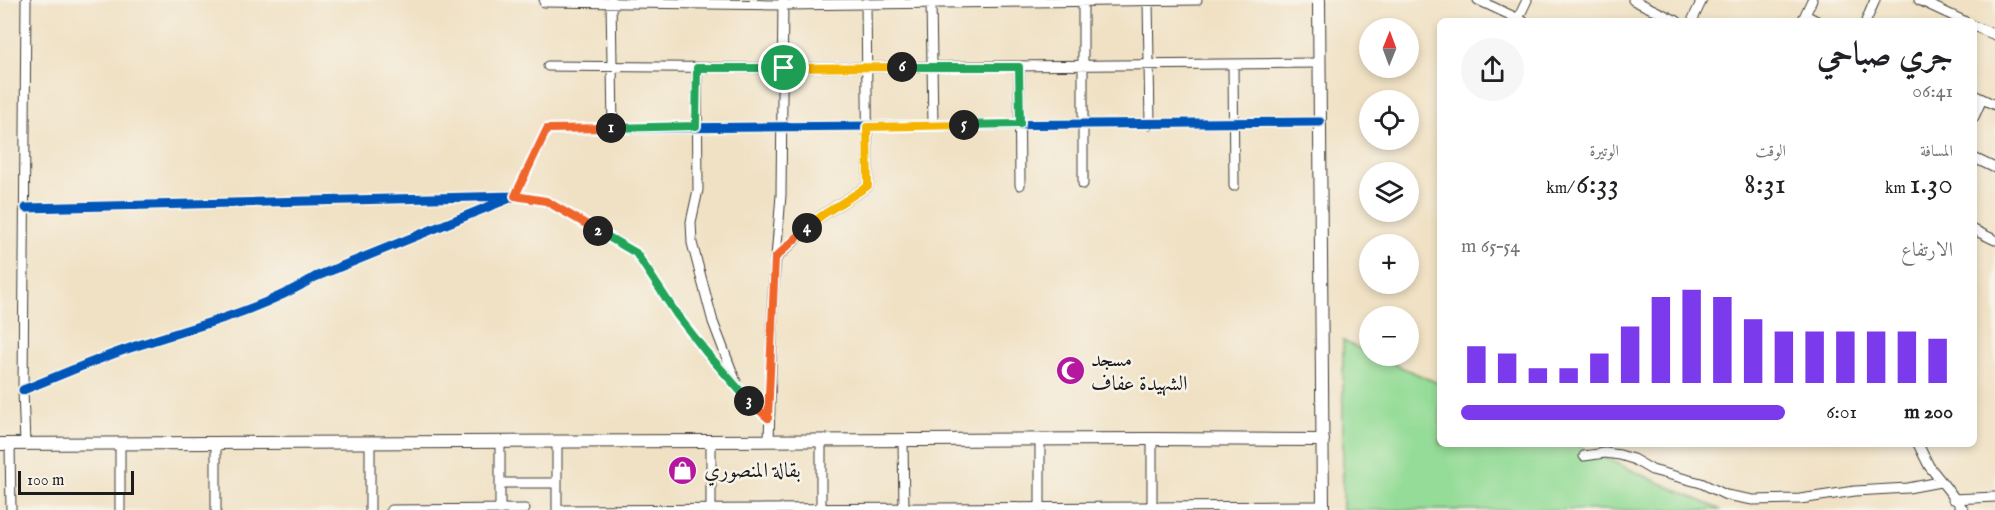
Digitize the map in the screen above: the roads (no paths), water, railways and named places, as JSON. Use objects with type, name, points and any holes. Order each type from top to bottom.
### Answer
[{"type":"main road","points":[[1319,0],[1323,508]]},
{"type":"main road","points":[[5,444],[1323,440]]},
{"type":"street","points":[[25,444],[23,390],[26,0]]},
{"type":"street","points":[[544,2],[866,3],[1197,0]]},
{"type":"street","points":[[1478,0],[1517,18]]},
{"type":"street","points":[[1522,18],[1527,0]]},
{"type":"street","points":[[1633,0],[1671,18]]},
{"type":"street","points":[[1693,18],[1702,0]]},
{"type":"street","points":[[1804,18],[1812,0]]},
{"type":"street","points":[[1867,18],[1875,0]]},
{"type":"street","points":[[1919,0],[1958,18]]},
{"type":"street","points":[[1083,1],[1083,184]]},
{"type":"street","points":[[1148,1],[1150,125]]},
{"type":"street","points":[[612,2],[613,128]]},
{"type":"street","points":[[769,441],[775,258],[781,195],[783,2]]},
{"type":"street","points":[[931,2],[933,125]]},
{"type":"street","points":[[775,258],[821,216],[868,186],[866,3]]},
{"type":"street","points":[[1977,27],[1995,35]]},
{"type":"street","points":[[548,66],[784,68],[1320,63]]},
{"type":"street","points":[[1233,64],[1234,186]]},
{"type":"street","points":[[1019,67],[1020,185]]},
{"type":"street","points":[[697,68],[698,190],[691,222],[692,243],[713,322],[738,388]]},
{"type":"street","points":[[1978,97],[1995,105]]},
{"type":"street","points":[[23,390],[91,361],[197,327],[284,294],[315,277],[515,196],[547,129],[1320,122]]},
{"type":"street","points":[[1977,159],[1995,168]]},
{"type":"street","points":[[26,208],[515,196],[546,201],[636,253],[677,315],[706,352],[768,418]]},
{"type":"street","points":[[1977,231],[1995,240]]},
{"type":"street","points":[[1152,439],[1152,508]]},
{"type":"street","points":[[903,440],[904,509]]},
{"type":"street","points":[[1040,440],[1040,509]]},
{"type":"street","points":[[500,441],[500,510]]},
{"type":"street","points":[[557,441],[557,510],[1323,508]]},
{"type":"street","points":[[711,441],[711,509]]},
{"type":"street","points":[[821,441],[821,509]]},
{"type":"street","points":[[370,442],[370,510]]},
{"type":"street","points":[[216,443],[216,510]]},
{"type":"street","points":[[5,444],[11,510]]},
{"type":"street","points":[[120,444],[120,510]]},
{"type":"street","points":[[1920,447],[1940,482],[1964,510]]},
{"type":"street","points":[[1584,456],[1605,453],[1620,454],[1652,470],[1701,483],[1726,495],[1753,500],[1800,499],[1855,491],[1908,488],[1940,482]]},
{"type":"street","points":[[500,483],[557,483]]},
{"type":"street","points":[[1953,499],[1995,497]]},
{"type":"street","points":[[391,510],[525,509]]},
{"type":"place","name":"مسجد الشهيدة عفاف","points":[[1070,371]]},
{"type":"place","name":"بقالة المنصوري","points":[[683,470]]}]
